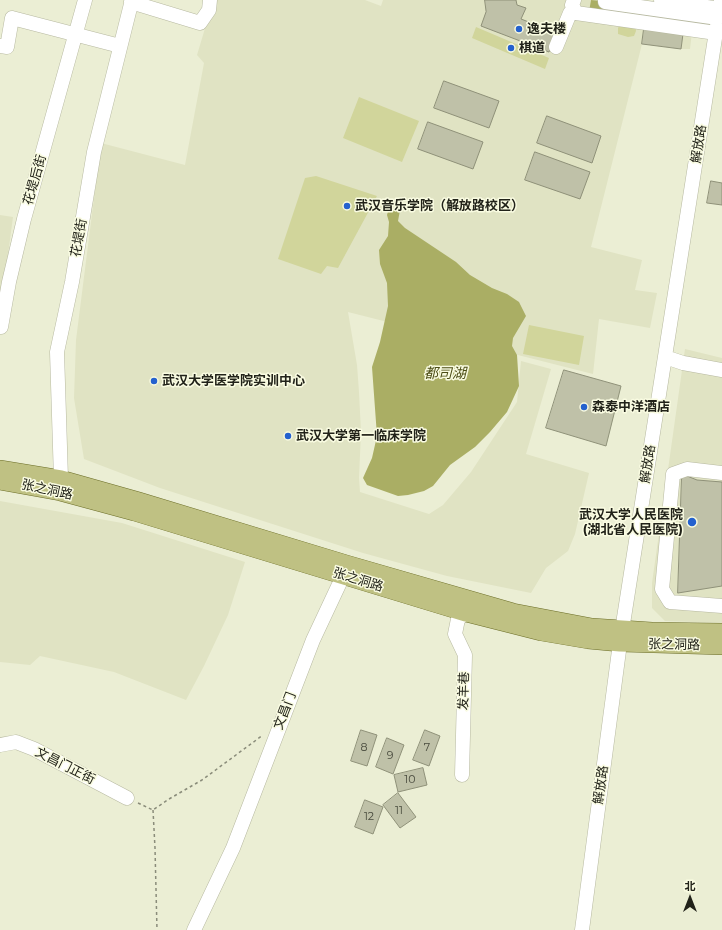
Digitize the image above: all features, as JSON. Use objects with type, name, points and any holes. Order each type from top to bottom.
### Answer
[{"type":"main road","name":"张之洞路","points":[[0,469],[61,479],[513,612],[592,627],[621,636],[722,646]]},
{"type":"main road","name":"张之洞路","points":[[0,481],[60,492],[134,512],[466,613],[541,632],[588,640],[621,636],[722,632]]},
{"type":"street","name":"花堤后街","points":[[1,327],[9,282],[24,219],[85,0]]},
{"type":"street","points":[[131,1],[200,23],[209,10],[210,0]]},
{"type":"street","points":[[605,0],[605,2],[720,9]]},
{"type":"street","points":[[661,0],[720,9]]},
{"type":"street","name":"花堤街","points":[[61,479],[57,352],[72,282],[94,152],[131,1]]},
{"type":"street","points":[[556,47],[570,13],[575,7],[716,33]]},
{"type":"street","name":"解放路","points":[[582,930],[621,636],[720,9]]},
{"type":"street","points":[[0,46],[7,47],[12,18],[120,46]]},
{"type":"street","points":[[665,357],[683,363],[722,370]]},
{"type":"street","points":[[722,473],[687,469],[673,474],[662,589],[670,602],[722,606]]},
{"type":"street","name":"文昌门","points":[[194,930],[233,848],[313,640],[343,576]]},
{"type":"street","name":"发羊巷","points":[[462,775],[465,655],[455,634],[458,619],[466,613]]},
{"type":"street","name":"文昌门正街","points":[[0,744],[16,742],[28,747],[127,798]]},
{"type":"path","points":[[153,810],[202,780],[266,733]]},
{"type":"path","points":[[127,798],[153,810]]},
{"type":"path","points":[[153,810],[156,930]]},
{"type":"shaded area","name":"武汉音乐学院（解放路校区）","points":[[210,0],[365,0],[381,6],[383,0],[646,0],[684,10],[695,6],[690,49],[681,49],[683,35],[642,44],[591,247],[642,260],[635,290],[657,293],[650,328],[599,319],[593,374],[348,312],[357,365],[359,392],[361,432],[359,478],[360,492],[429,514],[443,505],[471,472],[517,402],[521,361],[551,369],[526,454],[589,473],[575,534],[568,551],[546,568],[531,593],[447,576],[363,553],[160,488],[84,459],[74,398],[76,340],[101,143],[185,165],[204,63],[197,55],[209,15]]},
{"type":"shaded area","points":[[621,23],[635,25],[636,31],[634,36],[628,37],[618,34],[618,28]]},
{"type":"shaded area","name":"棋道","points":[[476,27],[549,58],[545,69],[472,38]]},
{"type":"shaded area","points":[[359,97],[419,121],[402,162],[343,138]]},
{"type":"shaded area","points":[[316,176],[377,196],[338,268],[327,266],[321,274],[278,259],[305,178]]},
{"type":"shaded area","points":[[0,215],[13,217],[0,315]]},
{"type":"shaded area","points":[[529,325],[584,336],[579,365],[523,354]]},
{"type":"shaded area","name":"武汉大学人民医院 (湖北省人民医院)","points":[[685,349],[722,358],[722,623],[665,621],[652,608],[652,583]]},
{"type":"shaded area","points":[[0,501],[122,523],[245,562],[228,615],[186,700],[114,672],[40,656],[30,665],[0,662]]},
{"type":"water","points":[[591,0],[601,1],[600,5],[667,18],[667,23],[589,12]]},
{"type":"water","name":"都司湖","points":[[389,208],[400,210],[398,221],[405,228],[456,262],[470,275],[492,288],[507,294],[519,302],[526,316],[513,338],[512,346],[517,355],[519,386],[507,412],[475,447],[450,465],[433,486],[424,491],[398,496],[367,485],[363,478],[372,458],[377,436],[372,367],[380,342],[388,306],[387,283],[380,264],[379,250],[388,236],[389,222],[387,215]]},
{"type":"building","name":"逸夫楼","points":[[485,0],[516,0],[517,5],[526,8],[521,19],[557,33],[549,52],[481,26],[486,12]]},
{"type":"building","points":[[644,29],[683,34],[681,49],[642,44]]},
{"type":"building","points":[[444,81],[499,101],[489,128],[434,108]]},
{"type":"building","points":[[547,116],[601,136],[592,163],[537,143]]},
{"type":"building","points":[[428,122],[483,142],[473,169],[418,149]]},
{"type":"building","points":[[535,152],[590,172],[580,199],[525,180]]},
{"type":"building","points":[[711,181],[722,183],[722,205],[707,203]]},
{"type":"building","name":"森泰中洋酒店","points":[[564,370],[621,386],[606,446],[546,428]]},
{"type":"building","points":[[682,474],[697,480],[722,482],[722,586],[678,593]]},
{"type":"building","points":[[361,730],[377,735],[367,766],[351,761]]},
{"type":"building","points":[[425,730],[440,736],[429,766],[413,760]]},
{"type":"building","points":[[387,738],[404,745],[393,774],[376,767]]},
{"type":"building","points":[[423,768],[427,785],[398,792],[394,775]]},
{"type":"building","points":[[398,793],[416,817],[400,828],[383,805]]},
{"type":"building","points":[[365,800],[383,807],[373,834],[355,827]]},
{"type":"place","name":"逸夫楼","points":[[519,29]]},
{"type":"place","name":"棋道","points":[[511,48]]},
{"type":"place","name":"武汉音乐学院（解放路校区）","points":[[347,206]]},
{"type":"place","name":"武汉大学医学院实训中心","points":[[154,381]]},
{"type":"place","name":"森泰中洋酒店","points":[[584,407]]},
{"type":"place","name":"武汉大学第一临床学院","points":[[288,436]]},
{"type":"place","name":"武汉大学人民医院 (湖北省人民医院)","points":[[692,522]]}]
